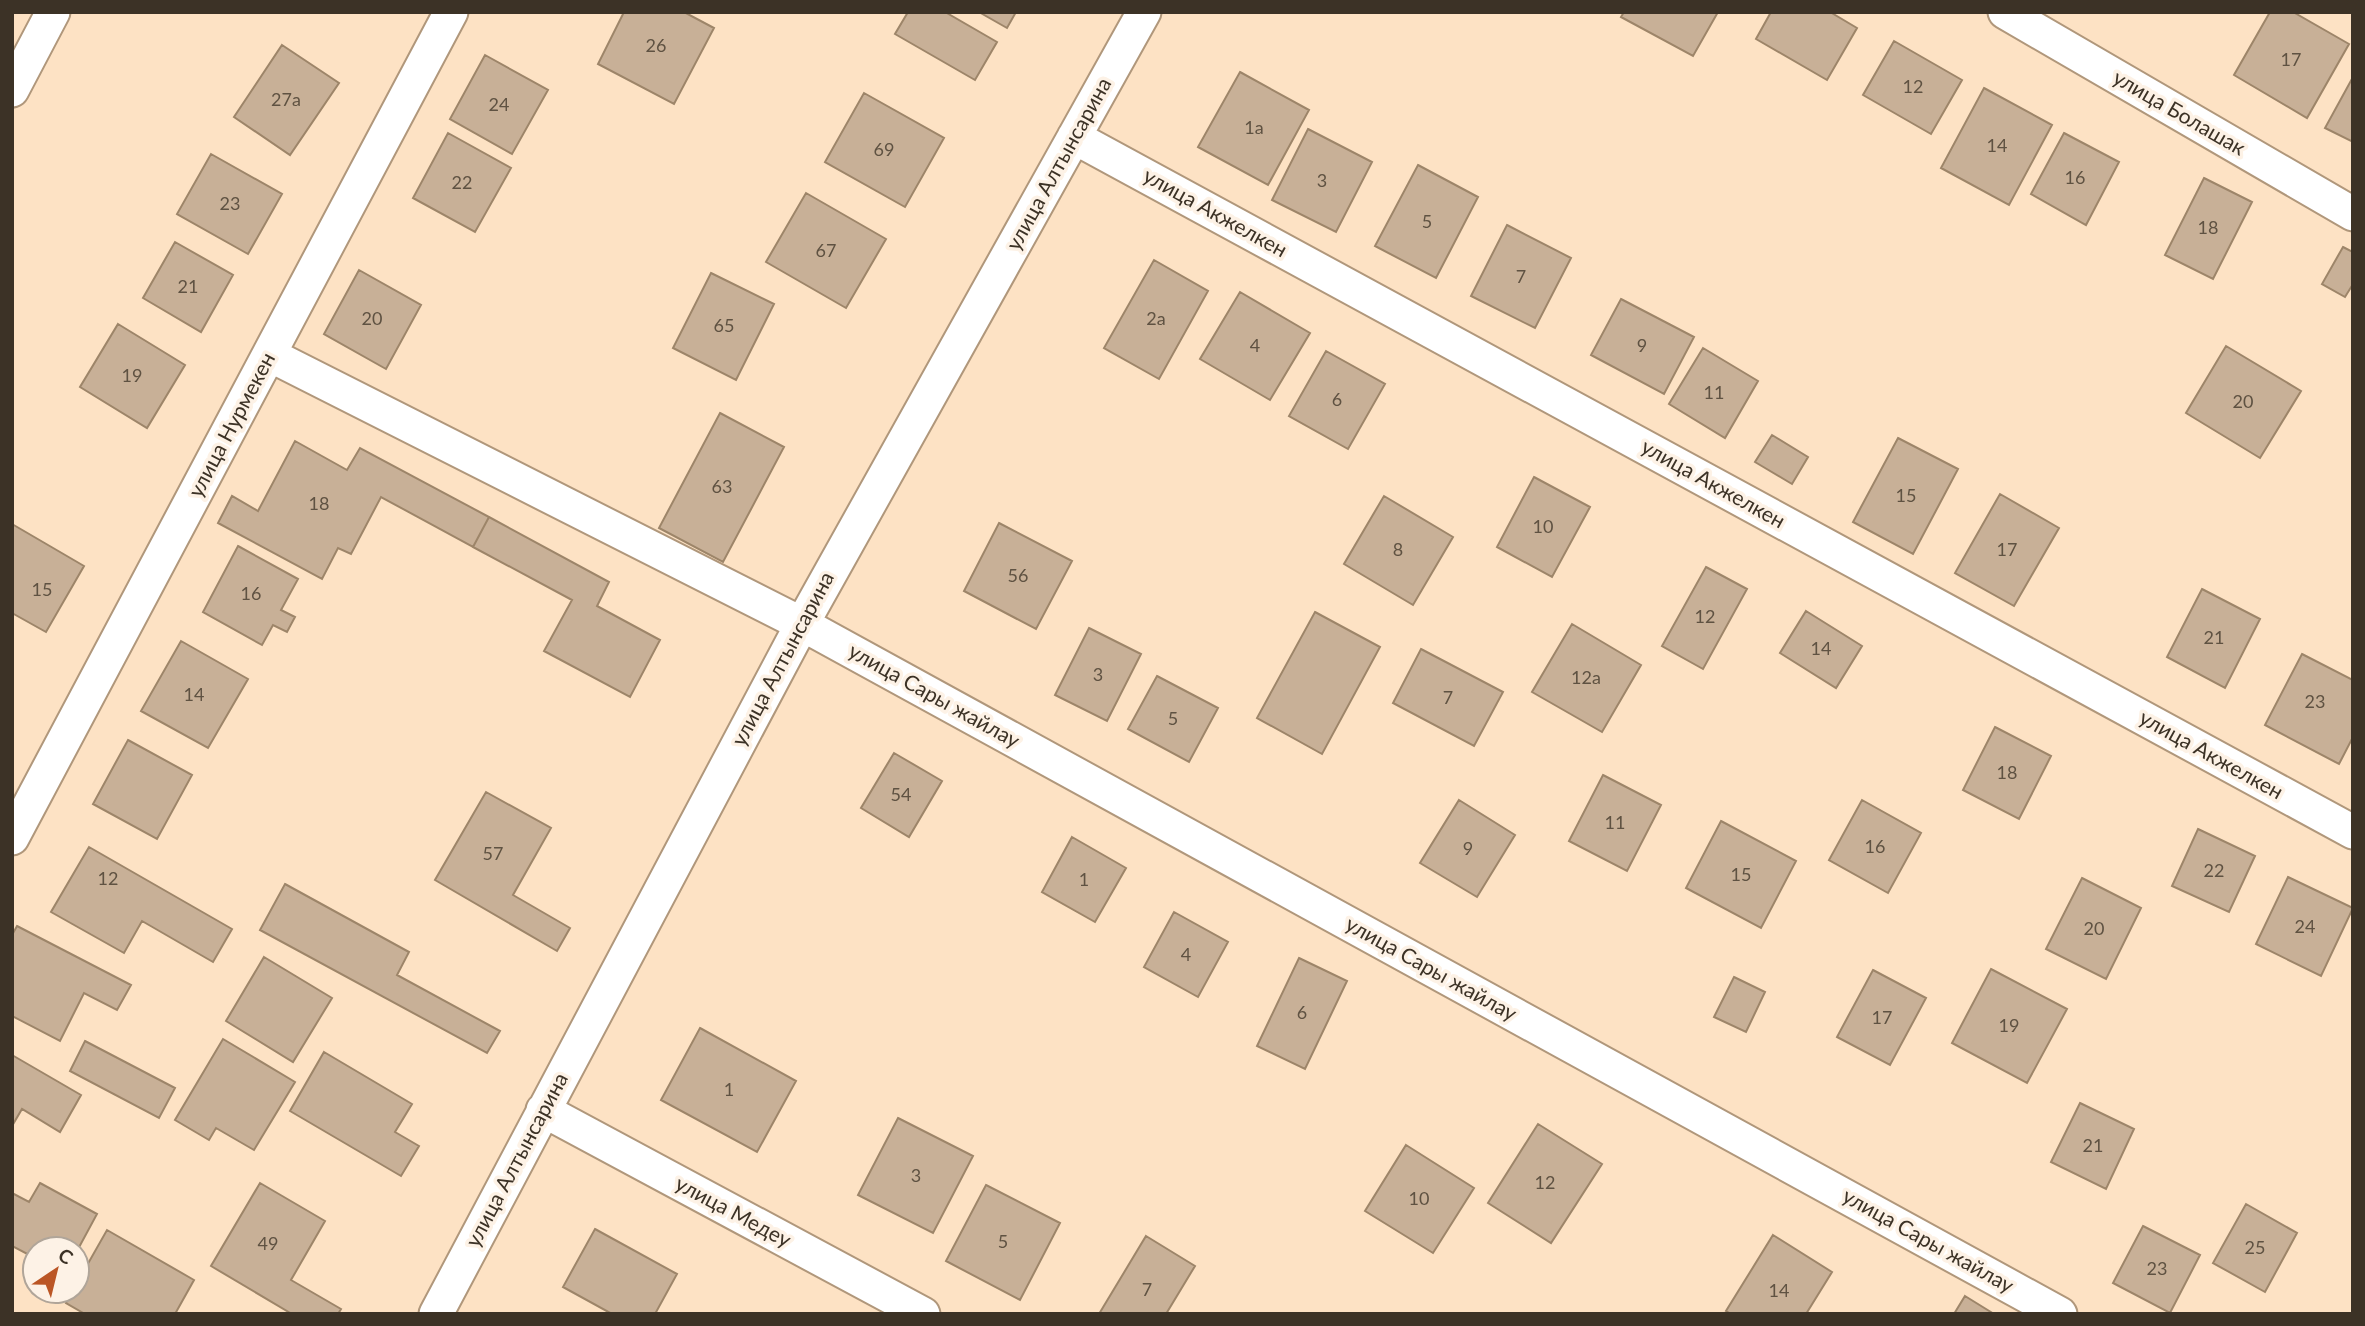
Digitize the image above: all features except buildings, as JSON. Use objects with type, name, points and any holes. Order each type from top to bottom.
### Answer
[{"type":"street","name":"улица Нурмекен","points":[[12,838],[451,12]]},
{"type":"street","name":"улица Алтынсарина","points":[[436,1314],[802,624],[1144,12]]},
{"type":"street","name":"улица Болашак","points":[[2005,12],[2353,214]]},
{"type":"street","points":[[12,90],[49,14]]},
{"type":"street","name":"улица Акжелкен","points":[[1074,136],[2353,832]]},
{"type":"street","name":"улица Сары жайлау","points":[[270,355],[802,624],[2060,1314]]},
{"type":"street","name":"улица Медеу","points":[[543,1110],[923,1314]]}]
